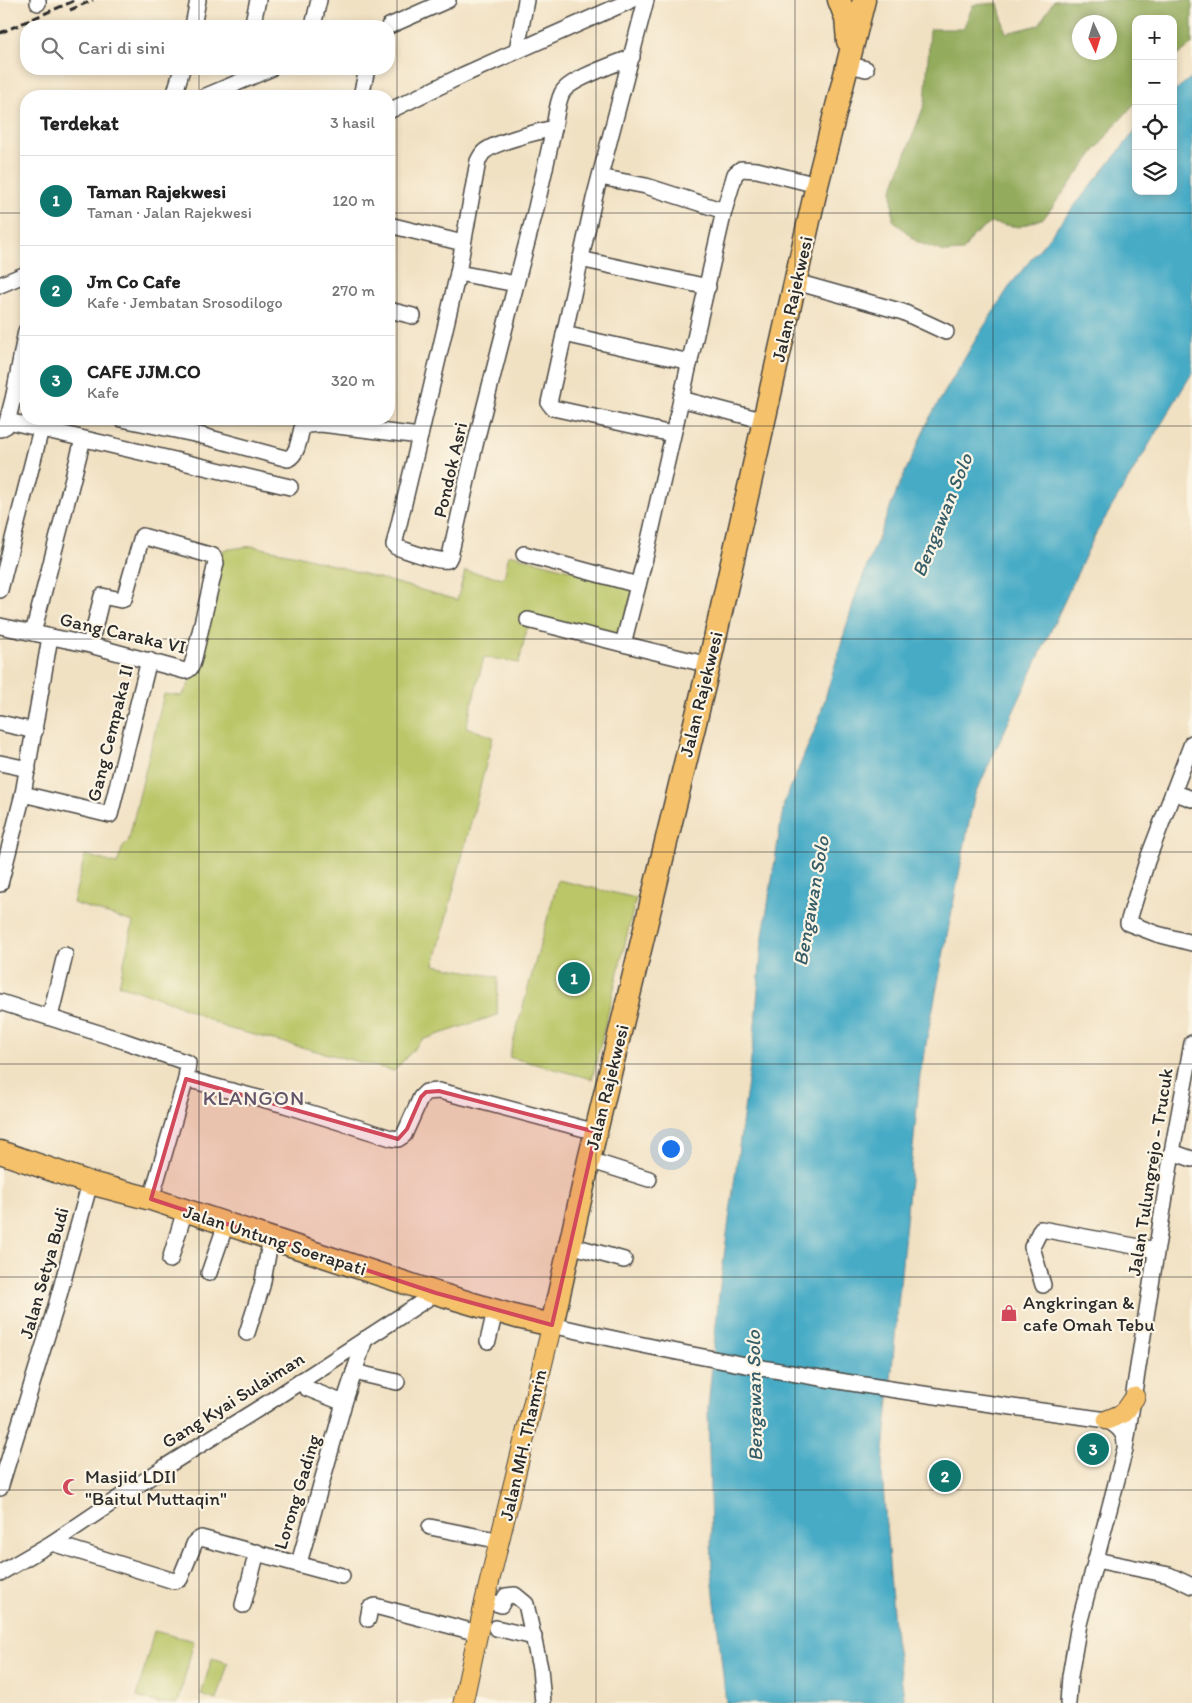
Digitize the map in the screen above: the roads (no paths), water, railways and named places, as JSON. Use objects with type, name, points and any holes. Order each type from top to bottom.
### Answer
[{"type":"highway","points":[[839,0],[852,3],[862,0],[854,65]]},
{"type":"highway","points":[[839,0],[843,8],[854,65]]},
{"type":"highway","name":"Jalan Rajekwesi","points":[[552,1325],[589,1160],[709,665],[817,185],[854,65]]},
{"type":"highway","name":"Jalan Untung Soerapati","points":[[0,1152],[90,1183],[151,1199],[436,1293],[495,1311],[552,1325]]},
{"type":"main road","name":"Jalan MH. Thamrin","points":[[463,1703],[552,1325]]},
{"type":"main road","points":[[1107,1420],[1124,1413],[1135,1397]]},
{"type":"main road","name":"Jalan MH. Thamrin","points":[[474,1703],[490,1626],[494,1566]]},
{"type":"street","points":[[194,20],[198,0]]},
{"type":"street","points":[[253,20],[258,0]]},
{"type":"street","points":[[314,20],[319,0]]},
{"type":"street","points":[[395,23],[448,0]]},
{"type":"street","points":[[517,50],[526,0]]},
{"type":"street","points":[[395,108],[517,50],[632,0]]},
{"type":"street","points":[[646,0],[580,259],[549,403],[550,407],[672,434]]},
{"type":"street","points":[[458,274],[516,284],[536,208],[562,93],[567,87],[590,74],[632,57]]},
{"type":"street","points":[[176,90],[180,75]]},
{"type":"street","points":[[363,90],[366,75]]},
{"type":"street","points":[[217,90],[242,76]]},
{"type":"street","name":"Pondok Asri","points":[[516,284],[475,445],[450,556],[448,560],[443,560],[396,547],[394,545],[458,274],[478,160],[482,154],[492,147],[554,128]]},
{"type":"street","points":[[623,644],[708,286],[724,210],[735,174],[742,168],[757,170],[817,185]]},
{"type":"street","points":[[600,177],[646,186],[724,210]]},
{"type":"street","points":[[395,226],[463,243]]},
{"type":"street","points":[[580,259],[708,286]]},
{"type":"street","points":[[0,285],[20,277]]},
{"type":"street","points":[[796,282],[894,309],[919,318],[946,332]]},
{"type":"street","points":[[395,312],[413,316]]},
{"type":"street","points":[[564,334],[690,362]]},
{"type":"street","points":[[20,396],[4,425],[41,429],[290,487]]},
{"type":"street","points":[[681,400],[765,421]]},
{"type":"street","name":"Pondok Asri","points":[[160,425],[288,459],[293,457],[302,428],[307,425]]},
{"type":"street","name":"Pondok Asri","points":[[329,425],[420,436]]},
{"type":"street","points":[[0,590],[41,429]]},
{"type":"street","points":[[33,633],[83,439]]},
{"type":"street","name":"Gang Caraka VI","points":[[0,626],[90,645],[185,670],[192,667],[216,563],[213,556],[142,536],[124,599],[102,596],[90,645]]},
{"type":"street","points":[[524,554],[638,585]]},
{"type":"street","points":[[528,620],[709,665]]},
{"type":"street","points":[[0,884],[7,828],[23,794],[50,637]]},
{"type":"street","name":"Gang Cempaka II","points":[[23,794],[110,815],[149,660]]},
{"type":"street","points":[[0,723],[35,730]]},
{"type":"street","points":[[1192,743],[1147,861],[1128,923],[1157,934],[1192,943]]},
{"type":"street","points":[[0,763],[28,769]]},
{"type":"street","points":[[1172,792],[1192,799]]},
{"type":"street","points":[[50,1017],[65,955]]},
{"type":"street","points":[[0,1002],[187,1062],[189,1065],[186,1079],[151,1199]]},
{"type":"street","name":"Jalan Tulungrejo - Trucuk","points":[[1068,1703],[1070,1676],[1079,1624],[1125,1449],[1135,1397],[1156,1250],[1192,1043]]},
{"type":"street","points":[[186,1079],[276,1102],[390,1138],[398,1139],[404,1135],[421,1097],[426,1092],[439,1091],[472,1098],[596,1132]]},
{"type":"street","points":[[1172,1152],[1192,1159]]},
{"type":"street","points":[[589,1160],[649,1179]]},
{"type":"street","name":"Jalan Setya Budi","points":[[0,1488],[4,1459],[56,1306],[90,1183]]},
{"type":"street","points":[[170,1260],[185,1210]]},
{"type":"street","points":[[209,1273],[226,1224]]},
{"type":"street","points":[[1043,1286],[1032,1247],[1041,1230],[1156,1250]]},
{"type":"street","points":[[247,1333],[262,1286],[270,1238]]},
{"type":"street","points":[[570,1246],[624,1260]]},
{"type":"street","name":"Gang Kyai Sulaiman","points":[[0,1572],[52,1543],[168,1465],[436,1293]]},
{"type":"street","points":[[488,1341],[495,1311]]},
{"type":"street","points":[[552,1325],[686,1354],[928,1396],[1107,1420],[1123,1434],[1125,1449]]},
{"type":"street","name":"Lorong Gading","points":[[52,1543],[176,1581],[180,1579],[198,1538],[299,1564],[344,1403],[365,1339]]},
{"type":"street","points":[[354,1372],[397,1382]]},
{"type":"street","points":[[302,1380],[306,1388],[344,1403]]},
{"type":"street","points":[[430,1527],[501,1541]]},
{"type":"street","points":[[243,1606],[257,1552]]},
{"type":"street","points":[[1096,1560],[1169,1575],[1192,1586]]},
{"type":"street","points":[[299,1564],[342,1576]]},
{"type":"street","points":[[492,1602],[501,1605],[506,1596],[515,1596],[526,1604],[540,1668],[543,1703]]},
{"type":"street","points":[[368,1619],[370,1608],[375,1606],[478,1633]]},
{"type":"street","points":[[496,1628],[534,1637]]},
{"type":"water","name":"Bengawan Solo","points":[[1192,77],[1192,373],[1095,535],[974,797],[920,1075],[882,1473],[895,1638],[905,1703],[726,1703],[712,1575],[708,1408],[719,1293],[754,1037],[762,942],[784,803],[818,722],[856,594],[898,488],[930,417],[1011,284],[1132,135],[1132,195],[1177,195],[1177,89]]},
{"type":"railway","points":[[30,20],[76,0]]},
{"type":"railway","points":[[70,10],[93,0]]},
{"type":"railway","points":[[0,33],[20,24]]},
{"type":"place","name":"Taman Rajekwesi","points":[[574,978]]},
{"type":"place","name":"Angkringan & cafe Omah Tebu","points":[[1009,1313]]},
{"type":"place","name":"CAFE JJM.CO","points":[[1093,1449]]},
{"type":"place","name":"Jm Co Cafe","points":[[945,1476]]},
{"type":"place","name":"Masjid LDII \"Baitul Muttaqin\"","points":[[71,1487]]},
{"type":"district","name":"KLANGON","points":[[254,1097]]}]
